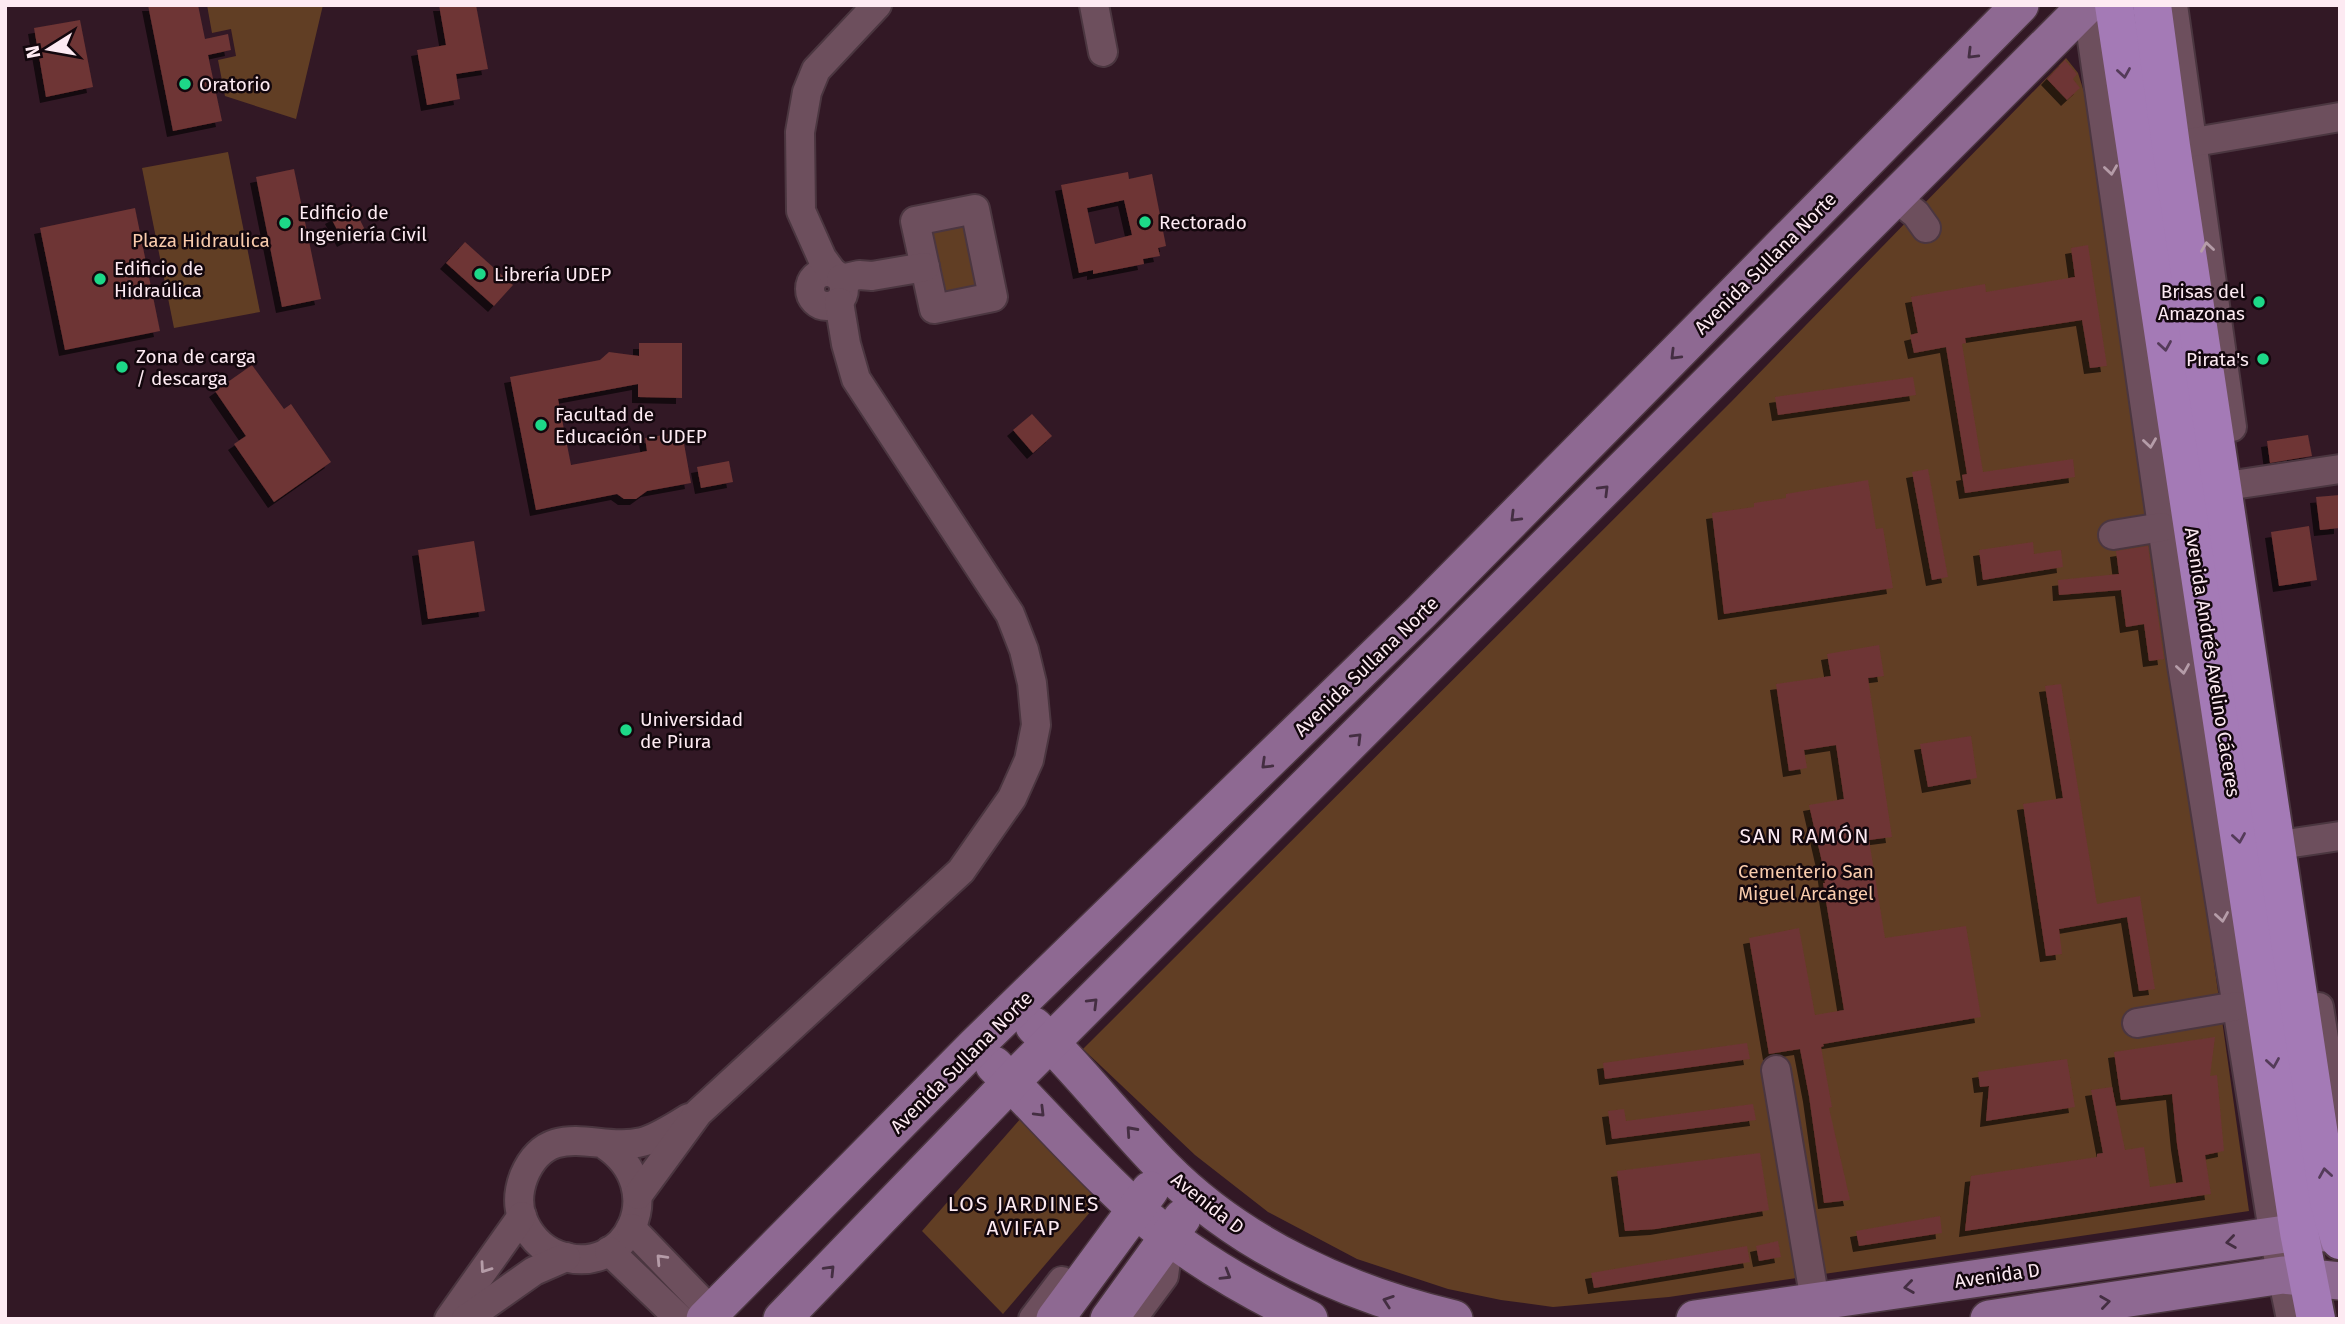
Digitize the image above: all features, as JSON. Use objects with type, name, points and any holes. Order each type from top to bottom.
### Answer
[{"type":"highway","name":"Avenida Andrés Avelino Cáceres","points":[[2114,5],[2286,1234],[2310,1279],[2316,1319]]},
{"type":"highway","name":"Avenida Andrés Avelino Cáceres","points":[[2152,5],[2182,144],[2327,1188],[2339,1235]]},
{"type":"main road","name":"Avenida Sullana Norte","points":[[699,1316],[1421,612],[2020,5]]},
{"type":"main road","points":[[782,1319],[1011,1082],[1052,1044],[2087,5]]},
{"type":"main road","name":"Avenida D","points":[[1015,1008],[1052,1044],[1165,1169],[1243,1232],[1341,1284],[1413,1309],[1454,1319]]},
{"type":"main road","points":[[975,1046],[1136,1209],[1219,1270],[1258,1294],[1309,1319]]},
{"type":"main road","points":[[1055,1319],[1165,1169]]},
{"type":"main road","points":[[1109,1319],[1196,1196]]},
{"type":"main road","name":"Avenida D","points":[[1695,1319],[1816,1310],[2286,1234],[2339,1235]]},
{"type":"main road","points":[[1989,1319],[2310,1279]]},
{"type":"street","points":[[638,1195],[698,1113],[961,871],[1012,798],[1029,760],[1035,725],[1032,683],[1024,650],[1010,614],[856,379],[846,344],[833,321],[827,266],[801,211],[800,132],[807,92],[816,70],[877,5]]},
{"type":"street","points":[[1094,5],[1103,52]]},
{"type":"street","name":"Avenida Andrés Avelino Cáceres","points":[[2087,5],[2162,527],[2236,1006],[2286,1234]]},
{"type":"street","name":"Avenida Andrés Avelino Cáceres","points":[[2173,5],[2182,144],[2240,484],[2340,1139]]},
{"type":"street","points":[[2182,144],[2340,117]]},
{"type":"street","points":[[1895,197],[1916,214],[1926,228]]},
{"type":"street","points":[[831,288],[863,287],[872,276],[925,267]]},
{"type":"street","points":[[2240,484],[2340,469]]},
{"type":"street","points":[[2113,535],[2162,527]]},
{"type":"street","points":[[2293,843],[2340,836]]},
{"type":"street","points":[[2137,1023],[2236,1006]]},
{"type":"street","points":[[1776,1070],[1816,1310]]},
{"type":"street","points":[[605,1145],[644,1142],[698,1113]]},
{"type":"street","points":[[570,1140],[587,1140],[605,1145],[618,1154],[635,1180],[638,1195],[637,1212],[621,1242],[609,1251],[588,1258],[566,1258],[538,1243],[528,1231],[519,1200],[521,1184],[538,1155],[552,1145],[570,1140]]},
{"type":"street","points":[[1033,1319],[1103,1228],[1136,1209]]},
{"type":"street","points":[[449,1319],[522,1216]]},
{"type":"street","points":[[631,1227],[699,1316]]},
{"type":"street","points":[[1132,1319],[1164,1276],[1170,1236]]},
{"type":"street","points":[[609,1251],[699,1316]]},
{"type":"street","points":[[466,1319],[534,1271],[566,1258]]},
{"type":"street","points":[[2291,1319],[2310,1279]]},
{"type":"green space","points":[[207,5],[323,5],[296,119],[225,96],[218,60],[236,56],[231,29],[212,33]]},
{"type":"green space","name":"Cementerio San Miguel Arcángel","points":[[2066,58],[2078,73],[2085,95],[2172,666],[2249,1211],[1669,1297],[1553,1307],[1448,1289],[1357,1259],[1268,1212],[1195,1155],[1083,1049],[1731,402]]},
{"type":"green space","name":"Plaza Hidraulica","points":[[228,152],[260,312],[174,328],[142,168]]},
{"type":"green space","points":[[963,223],[970,232],[981,283],[976,292],[943,297],[928,227]]},
{"type":"green space","points":[[1022,1117],[1103,1197],[1003,1314],[922,1231]]},
{"type":"building","points":[[148,5],[198,5],[205,39],[228,34],[231,50],[208,55],[222,121],[173,131]]},
{"type":"building","points":[[439,5],[476,5],[488,69],[456,74],[460,99],[427,105],[417,50],[446,45]]},
{"type":"building","points":[[80,20],[93,87],[46,97],[34,28]]},
{"type":"building","points":[[2065,60],[2077,74],[2073,79],[2080,88],[2067,100],[2047,79]]},
{"type":"building","name":"Edificio de Ingeniería Civil","points":[[294,169],[321,299],[282,307],[256,177]]},
{"type":"building","name":"Rectorado","points":[[1128,172],[1129,179],[1152,174],[1166,246],[1158,248],[1160,256],[1143,259],[1144,264],[1093,274],[1093,270],[1079,273],[1061,185]],"holes":[[[1124,200],[1132,235],[1095,244],[1087,208]]]},
{"type":"building","points":[[353,206],[365,230],[343,241],[331,218]]},
{"type":"building","name":"Edificio de Hidraúlica","points":[[135,208],[160,331],[65,350],[40,228]]},
{"type":"building","name":"Librería UDEP","points":[[465,242],[513,285],[494,306],[446,263]]},
{"type":"building","points":[[2088,245],[2107,366],[2090,368],[2082,320],[1965,338],[1966,343],[1962,344],[1983,472],[2073,459],[2075,477],[1965,493],[1962,475],[1967,474],[1946,347],[1914,353],[1910,335],[1918,333],[1911,297],[1985,284],[1986,292],[2075,277],[2071,248]]},
{"type":"building","name":"Facultad de Educación - UDEP","points":[[639,343],[682,343],[682,398],[638,397],[638,384],[558,399],[571,465],[647,451],[645,438],[682,432],[691,483],[647,491],[636,499],[624,499],[617,494],[536,510],[510,377],[600,360],[609,352],[639,356]]},
{"type":"building","points":[[252,365],[284,409],[291,404],[331,462],[274,502],[234,444],[246,436],[215,391]]},
{"type":"building","points":[[1913,377],[1916,395],[1778,415],[1775,397]]},
{"type":"building","points":[[1032,414],[1052,436],[1033,453],[1013,430]]},
{"type":"building","points":[[2308,435],[2312,456],[2270,463],[2267,441]]},
{"type":"building","points":[[729,461],[733,482],[701,488],[697,467]]},
{"type":"building","points":[[1928,469],[1948,577],[1932,580],[1912,472]]},
{"type":"building","points":[[1868,480],[1876,529],[1883,528],[1893,588],[1724,614],[1712,513],[1754,507],[1754,503],[1786,498],[1786,494]]},
{"type":"building","points":[[2340,495],[2340,528],[2320,530],[2316,497]]},
{"type":"building","points":[[2309,526],[2317,580],[2279,586],[2271,532]]},
{"type":"building","points":[[474,541],[485,611],[428,619],[418,550]]},
{"type":"building","points":[[2033,542],[2034,554],[2061,550],[2063,567],[1983,580],[1979,550]]},
{"type":"building","points":[[2148,546],[2164,659],[2149,661],[2144,624],[2126,627],[2121,590],[2059,595],[2058,580],[2119,574],[2116,551]]},
{"type":"building","points":[[1879,645],[1884,676],[1868,678],[1892,837],[1869,840],[1885,938],[1966,926],[1981,1017],[1823,1044],[1821,1047],[1832,1107],[1829,1108],[1850,1200],[1824,1203],[1800,1049],[1769,1054],[1749,938],[1799,928],[1815,1015],[1844,1010],[1822,862],[1809,805],[1844,799],[1836,745],[1804,750],[1807,768],[1789,771],[1776,684],[1831,676],[1827,654]]},
{"type":"building","points":[[2061,684],[2097,904],[2140,896],[2155,989],[2139,991],[2127,917],[2059,929],[2062,954],[2046,956],[2023,804],[2063,798],[2045,686]]},
{"type":"building","points":[[1971,736],[1977,778],[1928,787],[1920,744]]},
{"type":"building","points":[[2215,1037],[2210,1076],[2217,1075],[2224,1151],[2205,1155],[2211,1194],[1965,1231],[1971,1176],[2097,1157],[2097,1154],[2103,1153],[2091,1090],[2112,1087],[2125,1150],[2144,1147],[2150,1187],[2183,1182],[2172,1094],[2121,1100],[2114,1052]]},
{"type":"building","points":[[1747,1043],[1750,1059],[1605,1079],[1603,1063]]},
{"type":"building","points":[[2067,1059],[2075,1107],[1986,1121],[1989,1086],[1980,1087],[1978,1072]]},
{"type":"building","points":[[1753,1104],[1756,1120],[1612,1139],[1608,1111],[1624,1109],[1626,1121]]},
{"type":"building","points":[[1760,1153],[1769,1210],[1656,1229],[1625,1231],[1617,1171]]},
{"type":"building","points":[[1940,1216],[1942,1233],[1859,1246],[1856,1231]]},
{"type":"building","points":[[1778,1241],[1781,1257],[1759,1261],[1756,1246]]},
{"type":"building","points":[[1747,1246],[1750,1262],[1594,1288],[1591,1273]]},
{"type":"place","name":"Oratorio","points":[[185,84]]},
{"type":"place","name":"Rectorado","points":[[1145,222]]},
{"type":"place","name":"Edificio de Ingeniería Civil","points":[[285,223]]},
{"type":"place","name":"Librería UDEP","points":[[480,274]]},
{"type":"place","name":"Edificio de Hidraúlica","points":[[100,279]]},
{"type":"place","name":"Brisas del Amazonas","points":[[2259,302]]},
{"type":"place","name":"Pirata's","points":[[2263,359]]},
{"type":"place","name":"Zona de carga / descarga","points":[[122,367]]},
{"type":"place","name":"Facultad de Educación - UDEP","points":[[541,425]]},
{"type":"place","name":"Universidad de Piura","points":[[626,730]]},
{"type":"district","name":"SAN RAMÓN","points":[[1805,836]]},
{"type":"district","name":"LOS JARDINES AVIFAP","points":[[1024,1216]]}]
